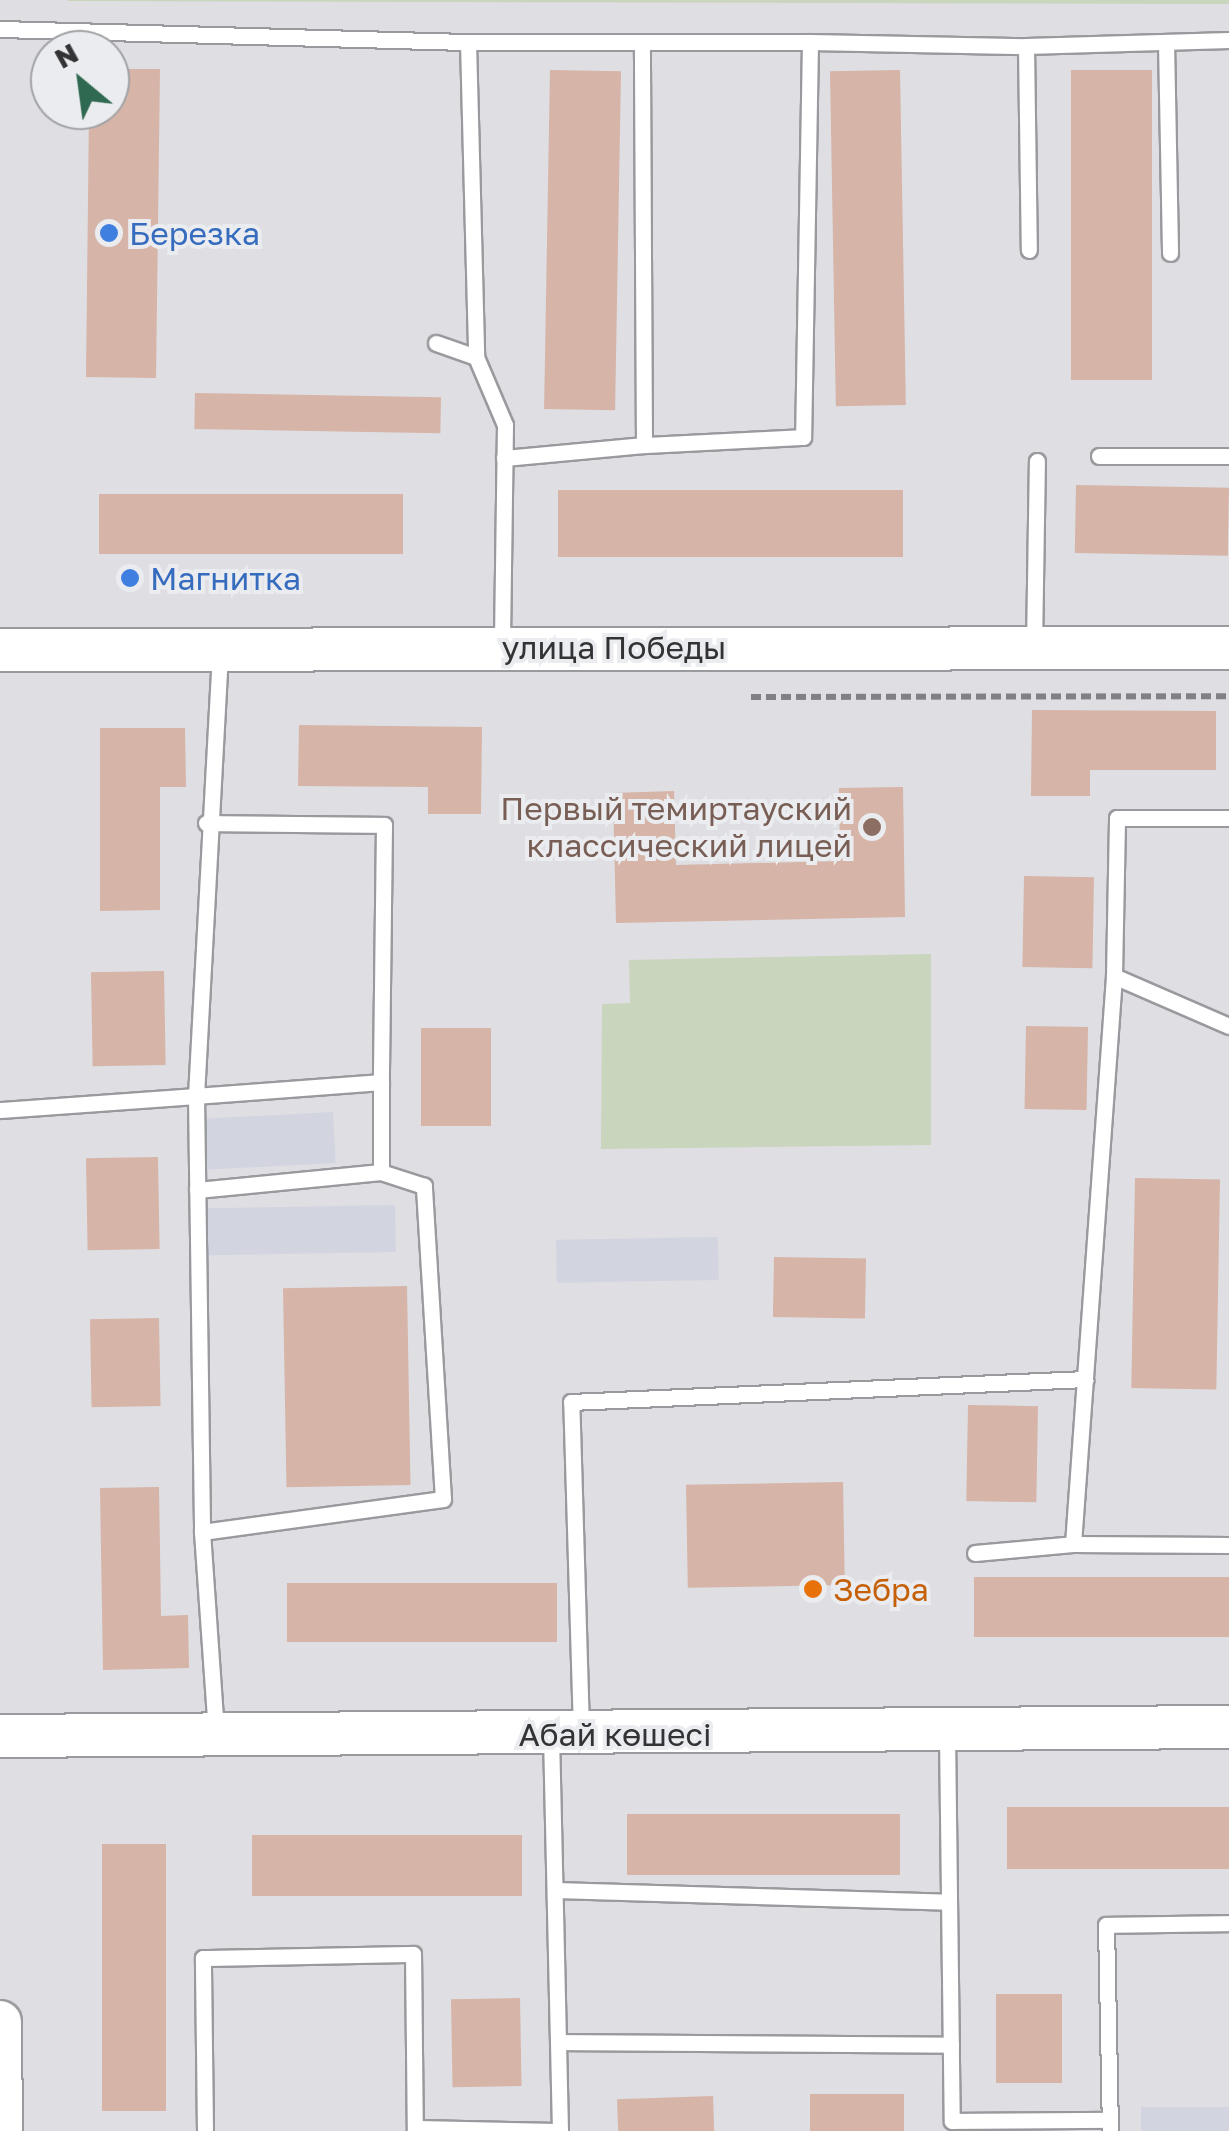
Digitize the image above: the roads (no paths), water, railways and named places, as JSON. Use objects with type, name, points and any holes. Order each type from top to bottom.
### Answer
[{"type":"street","name":"улица Победы","points":[[0,650],[1229,648]]},
{"type":"street","name":"Абай көшесі","points":[[0,1736],[946,1733],[1229,1727]]},
{"type":"street","points":[[0,2022],[1,2131]]},
{"type":"lane","points":[[0,29],[468,42],[1026,46],[1229,40]]},
{"type":"lane","points":[[468,42],[476,357],[505,425],[502,648]]},
{"type":"lane","points":[[642,42],[644,445]]},
{"type":"lane","points":[[504,458],[644,445],[803,437],[810,42]]},
{"type":"lane","points":[[1166,42],[1170,254]]},
{"type":"lane","points":[[1026,46],[1029,250]]},
{"type":"lane","points":[[436,343],[476,357]]},
{"type":"lane","points":[[1099,456],[1229,456]]},
{"type":"lane","points":[[1034,647],[1037,461]]},
{"type":"lane","points":[[214,1736],[202,1532],[196,1096],[206,824],[220,649]]},
{"type":"lane","points":[[1074,1544],[1114,976],[1117,818],[1229,818]]},
{"type":"lane","points":[[206,824],[384,825],[381,1172]]},
{"type":"lane","points":[[1114,976],[1229,1026]]},
{"type":"lane","points":[[0,1110],[381,1082]]},
{"type":"lane","points":[[197,1190],[381,1172],[424,1186],[443,1498],[202,1532]]},
{"type":"lane","points":[[205,2131],[203,1958],[413,1954],[415,2129],[560,2131],[555,1890],[566,1734],[571,1402],[1085,1380]]},
{"type":"lane","points":[[974,1553],[1074,1544],[1229,1544]]},
{"type":"lane","points":[[946,1733],[952,2121],[1110,2125],[1106,1925],[1229,1923]]},
{"type":"lane","points":[[555,1890],[949,1902]]},
{"type":"lane","points":[[558,2042],[951,2045]]},
{"type":"place","name":"Березка","points":[[109,233]]},
{"type":"place","name":"Магнитка","points":[[130,578]]},
{"type":"place","name":"Первый темиртауский классический лицей","points":[[872,827]]},
{"type":"place","name":"Зебра","points":[[813,1589]]}]
